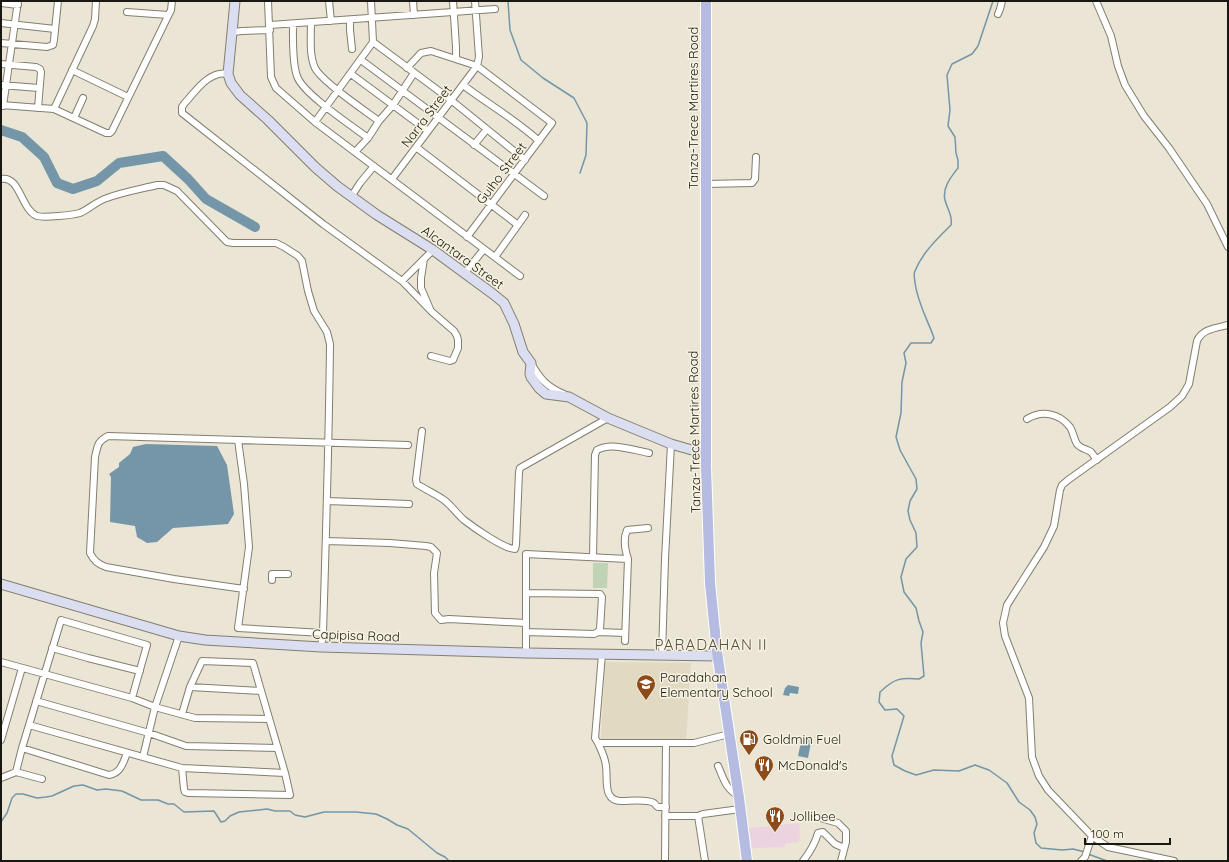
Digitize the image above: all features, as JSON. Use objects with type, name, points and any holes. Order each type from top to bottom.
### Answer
[{"type":"main road","points":[[228,74],[235,1]]},
{"type":"main road","name":"Tanza-Trece Martires Road","points":[[706,1],[706,454],[710,583],[718,656],[747,861]]},
{"type":"main road","name":"Alcantara Street","points":[[228,74],[240,96],[268,120],[315,167],[351,197],[433,250],[504,303],[514,324],[524,352],[531,363],[531,377],[539,388],[546,394],[569,397],[608,418],[671,444],[706,454]]},
{"type":"main road","name":"Capipisa Road","points":[[1,584],[179,636],[205,640],[321,647],[526,653],[718,656]]},
{"type":"street","points":[[1,43],[50,47],[53,45],[58,1]]},
{"type":"street","points":[[54,109],[93,26],[96,1]]},
{"type":"street","points":[[1,3],[18,3],[9,65],[3,85],[2,105],[54,109],[106,133],[110,133],[168,14],[172,1]]},
{"type":"street","points":[[268,1],[271,77],[276,88],[315,122],[520,276]]},
{"type":"street","points":[[329,1],[331,21]]},
{"type":"street","points":[[315,122],[373,42],[371,1]]},
{"type":"street","points":[[413,1],[414,15]]},
{"type":"street","points":[[453,1],[456,59]]},
{"type":"street","points":[[407,68],[425,51],[431,51],[477,66],[479,57],[475,1]]},
{"type":"street","points":[[998,14],[1002,1]]},
{"type":"street","points":[[1096,1],[1111,36],[1118,66],[1125,85],[1144,116],[1169,148],[1207,204],[1228,247]]},
{"type":"street","points":[[233,32],[311,22],[495,9]]},
{"type":"street","points":[[127,12],[168,14]]},
{"type":"street","points":[[350,20],[352,49]]},
{"type":"street","points":[[311,22],[312,57],[317,72],[338,91],[379,121]]},
{"type":"street","points":[[1,23],[55,29]]},
{"type":"street","points":[[293,24],[296,75],[302,86],[368,138]]},
{"type":"street","points":[[373,42],[451,100],[525,160]]},
{"type":"street","points":[[361,60],[544,196]]},
{"type":"street","points":[[1,64],[38,68],[40,70],[38,108]]},
{"type":"street","name":"Narra Street","points":[[392,179],[477,66]]},
{"type":"street","name":"Guiho Street","points":[[467,237],[552,123],[477,66]]},
{"type":"street","points":[[72,70],[128,97]]},
{"type":"street","points":[[228,74],[222,73],[207,80],[182,107],[182,113],[184,116],[324,224],[402,281],[432,312],[454,331],[457,336],[458,345],[453,360],[431,356]]},
{"type":"street","points":[[355,152],[368,138],[379,121],[393,105],[414,73]]},
{"type":"street","points":[[351,74],[428,131]]},
{"type":"street","points":[[3,85],[39,88]]},
{"type":"street","points":[[463,85],[539,140]]},
{"type":"street","points":[[74,118],[83,98]]},
{"type":"street","points":[[474,145],[487,129]]},
{"type":"street","points":[[416,147],[518,225]]},
{"type":"street","points":[[706,184],[752,183],[755,179],[756,157]]},
{"type":"street","points":[[351,197],[374,166]]},
{"type":"street","points":[[1,179],[7,178],[13,181],[28,208],[32,212],[37,216],[48,217],[75,214],[108,197],[158,185],[164,185],[177,191],[227,242],[276,243],[284,246],[298,256],[302,261],[314,311],[327,332],[330,344],[327,541],[323,633],[321,647]]},
{"type":"street","points":[[495,257],[525,215]]},
{"type":"street","points":[[464,274],[484,249]]},
{"type":"street","points":[[402,281],[433,250]]},
{"type":"street","points":[[424,258],[421,288],[432,312]]},
{"type":"street","points":[[1174,861],[1108,846],[1091,839],[1048,790],[1039,776],[1032,757],[1029,698],[1005,636],[1003,623],[1007,605],[1044,547],[1054,526],[1062,485],[1170,407],[1182,396],[1189,384],[1196,341],[1203,332],[1228,325]]},
{"type":"street","points":[[1027,419],[1046,414],[1055,415],[1070,427],[1076,443],[1090,452],[1097,460]]},
{"type":"street","points":[[422,432],[416,480],[417,484],[445,501],[466,521],[481,532],[501,544],[515,549],[520,468],[608,418]]},
{"type":"street","points":[[244,589],[106,567],[99,565],[94,560],[90,553],[95,457],[98,444],[101,440],[108,436],[408,445]]},
{"type":"street","points":[[238,440],[244,484],[249,547],[238,628],[323,633]]},
{"type":"street","points":[[662,655],[671,444]]},
{"type":"street","points":[[593,557],[595,455],[597,450],[603,446],[612,446],[649,453]]},
{"type":"street","points":[[327,501],[409,504]]},
{"type":"street","points":[[624,641],[628,559],[625,550],[625,535],[627,530],[648,528]]},
{"type":"street","points":[[327,541],[390,542],[431,547],[437,553],[434,573],[435,613],[442,620],[449,619],[526,623]]},
{"type":"street","points":[[526,653],[526,554],[628,559]]},
{"type":"street","points":[[272,580],[272,574],[288,574]]},
{"type":"street","points":[[526,593],[600,594],[602,597],[600,629],[598,632]]},
{"type":"street","points":[[16,772],[61,620],[147,645],[132,698]]},
{"type":"street","points":[[526,632],[594,634],[598,632],[625,633]]},
{"type":"street","points":[[143,757],[155,707],[179,636]]},
{"type":"street","points":[[52,648],[140,671]]},
{"type":"street","points":[[602,654],[595,738],[604,756],[606,765],[607,791],[611,798],[616,801],[653,802],[658,807],[666,807]]},
{"type":"street","points":[[182,714],[190,687],[202,661],[253,663],[290,795],[188,793],[185,792],[184,789],[182,768]]},
{"type":"street","points":[[1,662],[132,698],[155,707],[195,718],[269,719]]},
{"type":"street","points":[[1,740],[22,668]]},
{"type":"street","points":[[190,687],[261,691]]},
{"type":"street","points":[[36,701],[148,733],[186,746],[278,748]]},
{"type":"street","points":[[29,725],[182,768],[285,773]]},
{"type":"street","points":[[598,742],[694,743],[729,734]]},
{"type":"street","points":[[665,861],[666,743]]},
{"type":"street","points":[[22,748],[109,775],[115,774],[120,770],[127,753]]},
{"type":"street","points":[[718,766],[727,786],[738,795]]},
{"type":"street","points":[[1,778],[16,772],[42,779]]},
{"type":"street","points":[[665,816],[698,816],[740,809]]},
{"type":"street","points":[[698,816],[705,861]]},
{"type":"street","points":[[818,817],[838,823],[846,831],[846,842],[841,861]]},
{"type":"street","points":[[803,861],[816,842],[818,833],[822,832],[835,844],[844,848]]},
{"type":"street","points":[[1083,859],[1091,839]]},
{"type":"shaded area","name":"Paradahan Elementary School","points":[[605,662],[691,663],[686,742],[601,739]]},
{"type":"shaded area","name":"Jollibee","points":[[799,823],[800,838],[798,842],[785,844],[785,847],[752,848],[749,828]]},
{"type":"green space","points":[[593,563],[608,563],[607,588],[593,588]]},
{"type":"water","points":[[146,444],[217,446],[227,465],[234,514],[228,524],[173,528],[157,542],[147,543],[137,537],[135,526],[110,522],[111,477],[109,474],[119,467],[119,463],[130,454],[133,447]]},
{"type":"water","points":[[788,685],[799,687],[798,694],[790,693],[789,696],[783,695],[785,688]]},
{"type":"water","points":[[802,737],[812,737],[808,758],[798,756]]},
{"type":"waterway","points":[[508,1],[510,30],[521,60],[543,78],[574,98],[587,123],[586,155],[580,173]]},
{"type":"waterway","points":[[993,1],[978,46],[972,54],[952,64],[947,75],[950,110],[948,126],[955,137],[958,160],[958,168],[948,183],[944,196],[951,215],[951,225],[926,252],[918,264],[914,274],[918,298],[934,338],[931,343],[911,343],[904,353],[906,363],[902,382],[901,413],[896,437],[900,450],[916,479],[917,489],[910,501],[908,511],[916,533],[917,547],[906,559],[901,577],[904,592],[916,608],[923,632],[921,643],[924,676],[919,679],[902,679],[889,684],[880,692],[879,702],[885,710],[897,709],[904,716],[892,756],[894,765],[916,775],[934,770],[959,771],[975,765],[989,770],[1007,783],[1019,802],[1030,810],[1035,817],[1037,824],[1034,833],[1036,843],[1041,848],[1062,850],[1073,849],[1085,852]]},
{"type":"waterway","points":[[1,130],[22,137],[44,157],[57,183],[73,189],[97,181],[119,163],[163,156],[188,179],[206,199],[255,227]]},
{"type":"waterway","points":[[1,822],[7,813],[12,798],[16,794],[23,794],[37,798],[46,797],[52,796],[74,786],[83,785],[97,790],[106,789],[122,791],[141,800],[158,800],[168,804],[174,804],[184,812],[214,811],[221,822],[239,812],[267,809],[275,811],[290,811],[295,815],[305,817],[324,812],[356,812],[376,814],[408,829],[449,861]]},
{"type":"waterway","points":[[1088,854],[1107,861]]},
{"type":"place","name":"Paradahan Elementary School","points":[[646,701]]},
{"type":"place","name":"Goldmin Fuel","points":[[749,756]]},
{"type":"place","name":"McDonald's","points":[[764,782]]},
{"type":"place","name":"Jollibee","points":[[775,833]]},
{"type":"district","name":"PARADAHAN II","points":[[711,645]]}]
